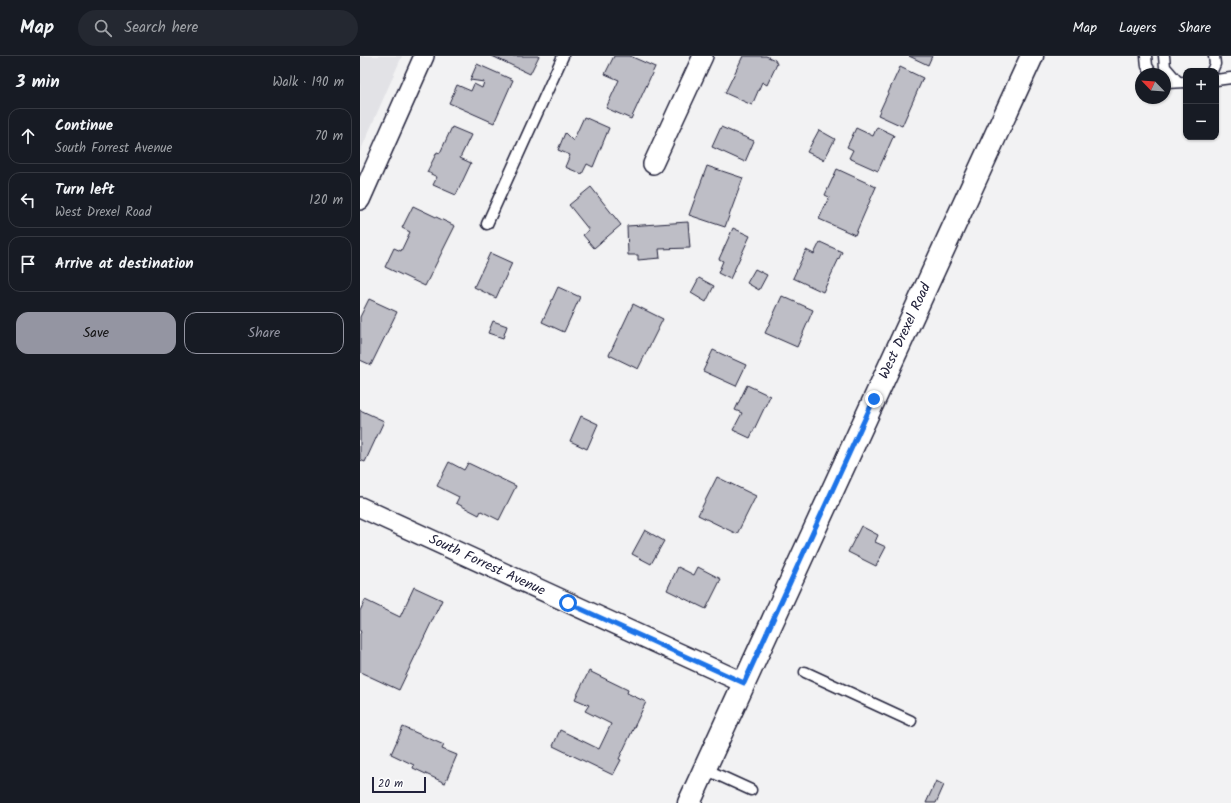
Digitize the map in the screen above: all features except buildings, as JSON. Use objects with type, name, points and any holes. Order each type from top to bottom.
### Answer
[{"type":"street","points":[[360,200],[424,56]]},
{"type":"street","points":[[653,164],[703,56]]},
{"type":"street","name":"West Drexel Road","points":[[689,803],[1032,56]]},
{"type":"street","name":"South Forrest Avenue","points":[[360,508],[744,683]]},
{"type":"lane","points":[[487,224],[563,56]]},
{"type":"lane","points":[[1146,56],[1148,68]]},
{"type":"lane","points":[[1164,56],[1165,67],[1182,82]]},
{"type":"lane","points":[[1213,68],[1215,64],[1214,56]]},
{"type":"lane","points":[[1219,80],[1231,78]]},
{"type":"lane","points":[[1171,83],[1182,82]]},
{"type":"lane","points":[[805,672],[911,721]]},
{"type":"lane","points":[[705,769],[751,790]]},
{"type":"shaded area","points":[[360,56],[402,56],[360,152]]},
{"type":"route","points":[[568,603],[744,683],[874,399]]}]
